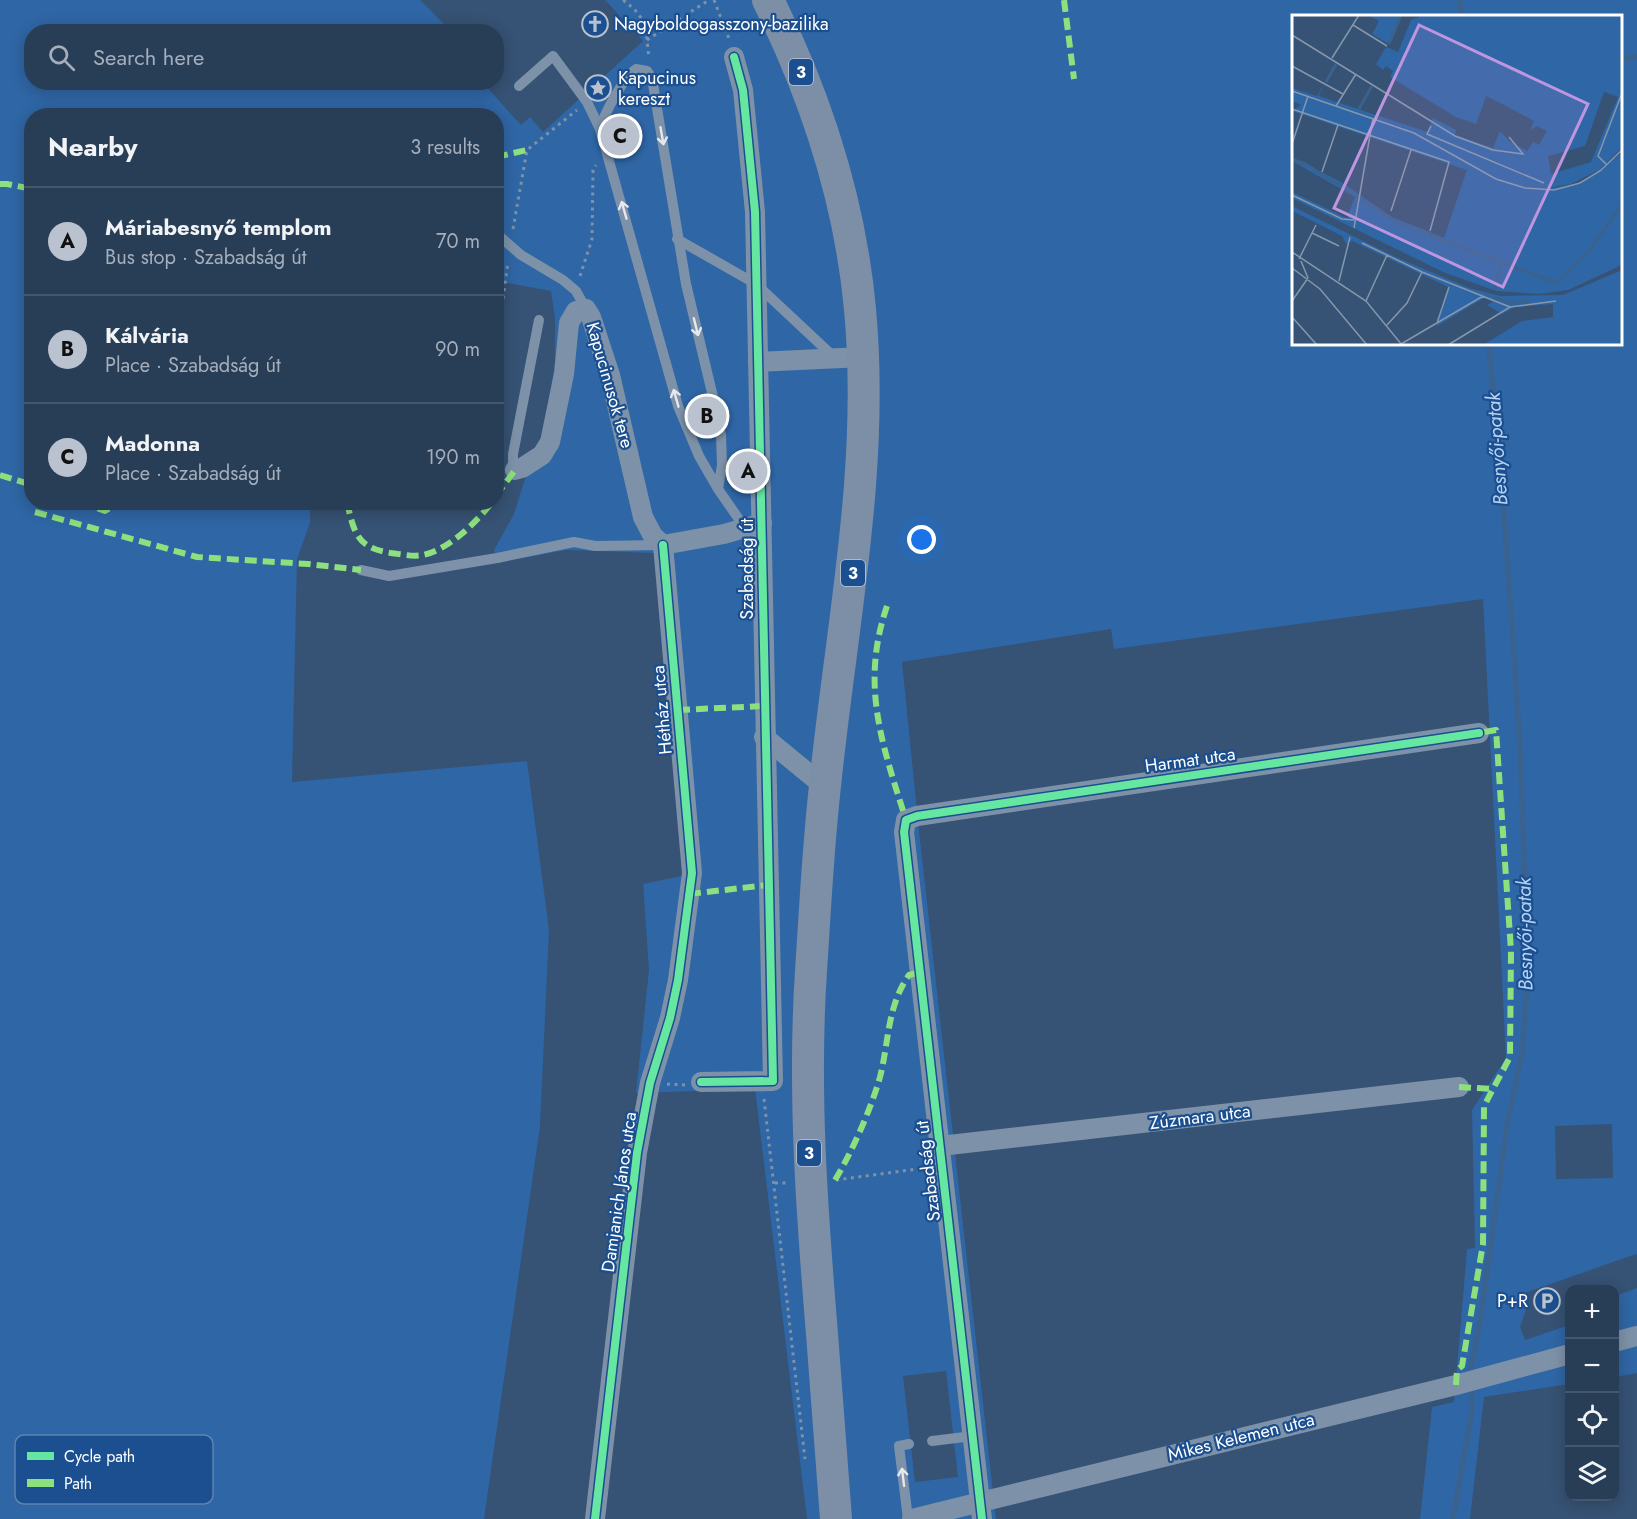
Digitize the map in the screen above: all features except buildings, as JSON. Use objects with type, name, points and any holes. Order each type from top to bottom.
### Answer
[{"type":"main road","name":"3","points":[[768,0],[802,75],[828,147],[843,209],[855,272],[849,357],[863,423],[855,550],[825,787],[810,974],[809,1182],[836,1519]]},
{"type":"street","name":"Szabadság út","points":[[734,57],[743,90],[755,212],[758,362],[753,526],[764,737],[768,1082]]},
{"type":"street","name":"Kapucinusok tere","points":[[515,470],[532,462],[548,448],[564,374],[569,323],[576,311],[586,309],[591,317],[610,375],[643,517],[653,536],[663,545]]},
{"type":"street","points":[[758,362],[849,357]]},
{"type":"street","points":[[663,545],[753,526]]},
{"type":"street","name":"Hétház utca","points":[[663,545],[692,873]]},
{"type":"street","name":"Harmat utca","points":[[906,820],[917,816],[1479,733]]},
{"type":"street","points":[[764,737],[825,787]]},
{"type":"street","name":"Szabadság út","points":[[906,820],[904,824],[906,844],[981,1510]]},
{"type":"street","name":"Damjanich János utca","points":[[595,1519],[637,1153],[650,1083],[670,1018],[678,980],[692,873]]},
{"type":"street","points":[[701,1082],[768,1082]]},
{"type":"street","name":"Zúzmara utca","points":[[941,1156],[1459,1087]]},
{"type":"street","points":[[1619,1341],[1637,1336]]},
{"type":"street","name":"Mikes Kelemen utca","points":[[910,1519],[981,1510],[1565,1354]]},
{"type":"lane","points":[[519,86],[553,56],[587,102],[600,129],[689,438],[718,489],[753,526]]},
{"type":"lane","points":[[600,129],[605,115],[630,72],[636,69],[647,71],[652,78],[677,239],[721,435],[722,465],[718,489]]},
{"type":"lane","points":[[677,239],[756,284],[849,357]]},
{"type":"lane","points":[[504,240],[521,255],[546,268],[576,291],[586,309]]},
{"type":"lane","points":[[515,470],[513,454],[539,320]]},
{"type":"lane","points":[[361,570],[389,576],[497,558],[574,542],[595,546],[663,545]]},
{"type":"lane","points":[[932,1442],[973,1436]]},
{"type":"lane","points":[[909,1444],[899,1446],[910,1519]]},
{"type":"path","points":[[626,1],[640,14],[647,40],[709,0]]},
{"type":"path","points":[[714,0],[727,30],[734,57]]},
{"type":"path","points":[[527,150],[587,102]]},
{"type":"path","points":[[576,291],[592,239],[593,170],[604,147]]},
{"type":"path","points":[[768,1082],[775,1183],[805,1463]]},
{"type":"path","points":[[775,1183],[809,1182],[941,1156]]},
{"type":"shaded area","points":[[0,0],[420,0],[444,24],[24,24],[24,90],[489,90],[521,125],[530,117],[543,132],[643,41],[605,0],[757,0],[773,36],[874,322],[783,0],[1637,0],[1637,1256],[1636,1254],[1522,1294],[1527,1307],[1520,1327],[1525,1340],[1565,1326],[1565,1385],[1484,1397],[1470,1519],[1420,1519],[1432,1407],[1454,1402],[1467,1249],[1475,1248],[1472,1110],[1506,1058],[1483,599],[1114,649],[1111,629],[902,662],[996,1519],[807,1519],[755,1089],[636,1093],[649,970],[643,884],[686,875],[654,553],[566,550],[498,563],[494,550],[514,514],[525,479],[538,465],[555,363],[555,319],[551,291],[504,282],[504,108],[24,108],[24,510],[310,510],[310,522],[297,560],[292,782],[527,761],[549,930],[540,1126],[484,1519],[0,1519]],"holes":[[[1612,1124],[1613,1178],[1556,1179],[1555,1126]],[[946,1371],[958,1477],[915,1482],[903,1376]]]},
{"type":"shaded area","points":[[1637,1288],[1637,1373],[1619,1376],[1619,1339],[1619,1295]]},
{"type":"waterway","name":"Besnyői-patak","points":[[1460,0],[1461,15]]},
{"type":"waterway","points":[[1622,60],[1637,57]]},
{"type":"waterway","name":"Besnyői-patak","points":[[1453,1519],[1472,1410],[1471,1368],[1480,1322],[1507,1126],[1522,1052],[1528,976],[1520,744],[1505,526],[1489,345]]},
{"type":"marked path","points":[[1064,0],[1074,79]]},
{"type":"marked path","points":[[504,155],[527,150]]},
{"type":"marked path","points":[[0,184],[24,187]]},
{"type":"marked path","points":[[504,485],[515,470]]},
{"type":"marked path","points":[[0,475],[24,482]]},
{"type":"marked path","points":[[102,510],[107,510]]},
{"type":"marked path","points":[[349,510],[355,530],[364,543],[380,551],[415,556],[433,552],[452,541],[485,510]]},
{"type":"marked path","points":[[35,512],[197,557],[361,570]]},
{"type":"marked path","points":[[887,606],[875,662],[877,714],[889,766],[906,820]]},
{"type":"marked path","points":[[678,710],[764,706]]},
{"type":"marked path","points":[[1456,1385],[1457,1370],[1462,1366],[1483,1244],[1484,1106],[1510,1057],[1511,951],[1496,730],[1479,733]]},
{"type":"marked path","points":[[689,894],[768,885]]},
{"type":"marked path","points":[[835,1180],[872,1103],[880,1077],[896,999],[909,975],[920,972]]},
{"type":"marked path","points":[[1459,1087],[1494,1089]]},
{"type":"cycle path","points":[[701,1082],[773,1081],[755,212],[743,90],[734,57]]},
{"type":"cycle path","points":[[595,1519],[637,1153],[650,1083],[670,1018],[678,980],[692,873],[663,545]]},
{"type":"cycle path","points":[[982,1519],[904,832],[906,820],[917,816],[1479,733]]},
{"type":"place","name":"Nagyboldogasszony-bazilika","points":[[595,24]]},
{"type":"place","name":"Kapucinus kereszt","points":[[598,88]]},
{"type":"place","name":"Madonna","points":[[620,136]]},
{"type":"place","name":"Kálvária","points":[[707,416]]},
{"type":"place","name":"Máriabesnyő templom","points":[[748,471]]},
{"type":"place","name":"P+R","points":[[1547,1301]]}]
